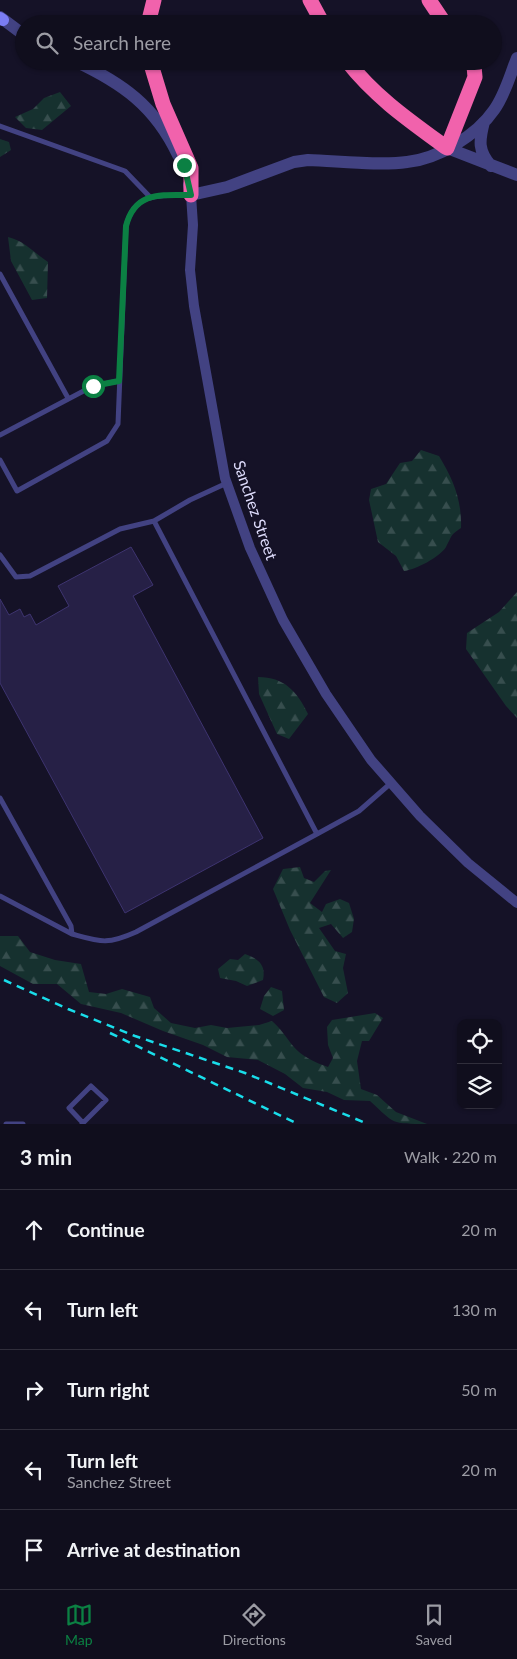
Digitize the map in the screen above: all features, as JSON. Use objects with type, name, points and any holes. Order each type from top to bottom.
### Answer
[{"type":"highway","points":[[150,15],[154,0]]},
{"type":"highway","points":[[310,0],[318,15]]},
{"type":"highway","points":[[429,0],[440,15]]},
{"type":"highway","points":[[153,70],[163,104],[191,168],[191,195]]},
{"type":"highway","points":[[354,70],[362,81],[388,104],[447,148],[473,85],[475,70]]},
{"type":"street","points":[[1,18],[15,28]]},
{"type":"street","points":[[491,166],[480,151],[479,142],[484,122],[501,97],[517,58]]},
{"type":"street","name":"Sanchez Street","points":[[94,70],[109,77],[134,95],[149,110],[160,123],[180,158],[191,195],[194,225],[190,270],[194,306],[227,483],[250,548],[283,620],[326,694],[371,760],[420,816],[468,863],[517,903]]},
{"type":"street","points":[[191,195],[227,186],[294,162],[308,160],[407,162],[428,158],[447,148],[484,122]]},
{"type":"street","points":[[447,148],[517,175]]},
{"type":"lane","points":[[0,126],[125,171],[150,197]]},
{"type":"lane","points":[[0,460],[17,491],[107,441],[118,424],[126,226],[134,207],[140,201],[150,197],[191,195]]},
{"type":"lane","points":[[0,274],[68,398]]},
{"type":"lane","points":[[0,435],[93,386],[119,381]]},
{"type":"lane","points":[[0,555],[16,577],[30,576],[120,529],[154,521],[190,500],[227,483]]},
{"type":"lane","points":[[154,521],[317,834]]},
{"type":"lane","points":[[0,896],[72,934],[104,942],[118,940],[358,811],[391,783]]},
{"type":"lane","points":[[0,798],[71,926],[72,934]]},
{"type":"lane","points":[[91,1086],[106,1100],[82,1124],[69,1108],[91,1086]]},
{"type":"lane","points":[[6,1124],[23,1124]]},
{"type":"green space","points":[[60,92],[71,106],[42,130],[26,128],[15,117],[33,109],[44,98]]},
{"type":"green space","points":[[0,139],[9,142],[11,150],[0,157]]},
{"type":"green space","points":[[8,237],[24,244],[48,262],[47,298],[32,300],[11,261]]},
{"type":"green space","points":[[421,450],[439,456],[448,473],[456,490],[460,508],[461,528],[453,534],[443,551],[433,559],[421,566],[404,571],[396,556],[378,542],[369,500],[371,489],[386,484],[400,463],[412,461]]},
{"type":"green space","points":[[517,592],[517,718],[506,706],[466,649],[467,633],[499,612]]},
{"type":"green space","points":[[258,677],[275,680],[289,687],[308,714],[289,739],[277,734],[259,694]]},
{"type":"green space","points":[[300,867],[304,878],[314,882],[325,871],[331,870],[310,903],[322,912],[326,904],[340,899],[349,903],[354,919],[352,932],[343,938],[331,924],[319,928],[335,951],[346,954],[343,968],[348,993],[337,1003],[324,997],[290,930],[273,889],[283,869]]},
{"type":"green space","points":[[0,936],[18,936],[30,952],[55,960],[81,964],[89,992],[106,994],[122,989],[150,997],[154,1008],[171,1023],[195,1028],[211,1025],[227,1028],[259,1025],[272,1021],[300,1053],[328,1067],[333,1058],[328,1045],[327,1027],[332,1020],[375,1013],[383,1018],[369,1041],[362,1041],[357,1061],[361,1089],[377,1095],[396,1112],[427,1124],[406,1124],[394,1121],[370,1101],[344,1100],[327,1092],[303,1088],[285,1074],[258,1060],[227,1057],[203,1045],[121,1013],[81,1004],[57,984],[33,984],[0,966]]},
{"type":"green space","points":[[245,954],[258,960],[263,970],[263,980],[247,986],[236,981],[220,978],[218,969],[230,959],[238,960]]},
{"type":"green space","points":[[271,987],[282,991],[284,1010],[273,1016],[260,1009],[264,996]]},
{"type":"building","points":[[131,547],[153,585],[133,596],[263,838],[125,913],[0,683],[0,599],[9,615],[20,609],[24,617],[30,614],[36,625],[69,606],[58,586]]},
{"type":"railway","points":[[4,980],[68,1009],[135,1036],[245,1073],[368,1124]]},
{"type":"railway","points":[[110,1033],[298,1124]]},
{"type":"route","points":[[93,386],[104,382],[119,381],[128,215],[140,201],[150,197],[191,195],[184,165]]}]
